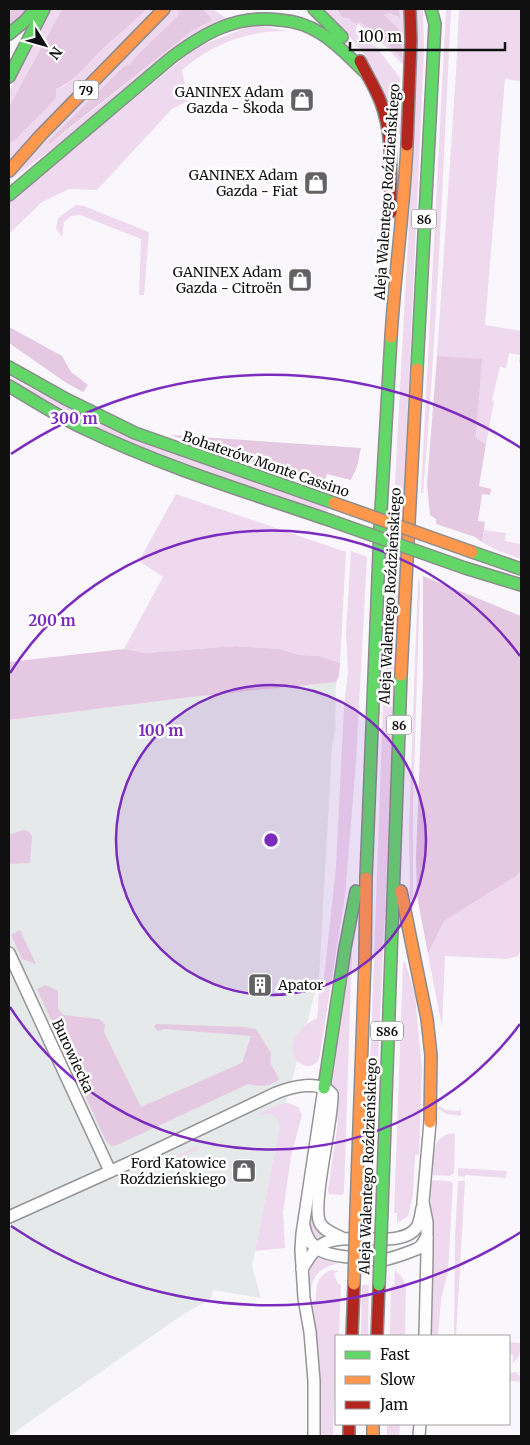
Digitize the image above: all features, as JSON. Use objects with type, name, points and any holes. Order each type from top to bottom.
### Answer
[{"type":"main road","points":[[9,34],[25,21],[35,9]]},
{"type":"main road","points":[[9,77],[44,9]]},
{"type":"main road","name":"79","points":[[9,171],[40,136],[164,9]]},
{"type":"main road","points":[[314,9],[351,47],[381,105],[388,137],[390,209],[395,273]]},
{"type":"main road","name":"Aleja Walentego Roździeńskiego","points":[[352,1335],[365,960],[366,842],[395,273],[405,181],[411,73],[410,9]]},
{"type":"main road","name":"Aleja Walentego Roździeńskiego","points":[[377,1335],[394,851],[413,414],[436,24],[431,9]]},
{"type":"main road","points":[[436,24],[438,9]]},
{"type":"main road","points":[[9,196],[197,39],[239,20],[264,18],[302,24],[327,37],[366,73]]},
{"type":"main road","name":"Bohaterów Monte Cassino","points":[[9,368],[66,400],[135,433],[521,569]]},
{"type":"main road","points":[[9,388],[66,420],[116,444],[173,466],[465,568],[521,585]]},
{"type":"main road","points":[[324,1088],[345,948],[366,842]]},
{"type":"main road","points":[[394,851],[427,1020],[431,1054],[430,1122]]},
{"type":"street","name":"Burowiecka","points":[[9,953],[110,1171]]},
{"type":"street","points":[[9,1217],[286,1089],[308,1086],[324,1088],[301,1242],[304,1298],[310,1332],[314,1381],[314,1436]]},
{"type":"street","name":"Aleja Walentego Roździeńskiego","points":[[324,1088],[332,1094],[332,1100],[318,1214],[320,1223],[324,1228],[342,1238]]},
{"type":"street","points":[[302,1269],[322,1244],[342,1238],[384,1239],[401,1237],[413,1231],[419,1221],[423,1202],[430,1122]]},
{"type":"street","points":[[423,1202],[427,1237],[425,1335]]},
{"type":"street","points":[[304,1219],[307,1236],[317,1248],[328,1255],[383,1260],[412,1251],[421,1246],[427,1237]]},
{"type":"street","points":[[384,1239],[412,1251],[419,1261],[427,1280]]},
{"type":"shaded area","points":[[9,9],[29,9],[9,26]]},
{"type":"shaded area","points":[[52,9],[62,9],[9,107],[9,91]]},
{"type":"shaded area","points":[[62,9],[146,9],[76,77],[56,89],[56,98],[15,140],[9,143],[9,107]]},
{"type":"shaded area","points":[[146,9],[155,9],[9,162],[9,143],[15,140],[31,123],[56,89],[64,86],[80,73]]},
{"type":"shaded area","points":[[172,9],[179,9],[179,16],[137,55],[130,64],[123,67],[99,91],[58,138],[192,31],[213,20],[203,9],[213,9],[227,19],[9,181],[33,154]]},
{"type":"shaded area","points":[[179,9],[203,9],[213,20],[192,31],[49,144],[49,141],[123,67],[130,64],[178,16]]},
{"type":"shaded area","points":[[323,9],[336,9],[338,13],[359,22],[379,35],[401,31],[383,14],[389,13],[399,18],[399,9],[403,9],[404,66],[377,37],[358,24],[356,28],[356,33],[377,48],[400,78],[401,138],[365,55]]},
{"type":"shaded area","points":[[336,9],[399,9],[400,18],[389,13],[384,15],[401,31],[402,58],[379,35],[359,22],[354,23],[349,18],[343,18]]},
{"type":"shaded area","points":[[416,9],[423,9],[424,50],[371,1215],[368,1215],[368,1212],[365,1211],[383,705],[411,184]]},
{"type":"shaded area","points":[[446,9],[451,9],[439,251],[428,432],[423,493],[421,493]]},
{"type":"shaded area","points":[[459,9],[521,9],[521,81],[505,79],[485,325],[521,331],[521,362],[519,362],[520,355],[509,353],[506,368],[500,367],[492,400],[494,401],[486,444],[477,439],[476,425],[437,356]]},
{"type":"shaded area","points":[[253,25],[288,31],[259,33],[232,40],[194,61],[182,70],[188,101],[172,109],[97,190],[69,189],[42,202],[9,234],[9,201],[197,47]]},
{"type":"shaded area","points":[[76,205],[84,206],[149,232],[144,295],[139,295],[141,239],[80,215],[71,216],[64,222],[62,237],[56,228],[58,218]]},
{"type":"shaded area","points":[[9,327],[62,356],[71,372],[88,385],[83,392],[65,382],[9,343]]},
{"type":"shaded area","points":[[437,356],[482,359],[476,434],[477,439],[486,444],[479,486],[491,489],[490,495],[482,494],[478,521],[485,522],[482,542],[475,537],[436,524],[436,519],[430,515],[427,484]]},
{"type":"shaded area","points":[[9,376],[23,385],[55,400],[329,508],[326,514],[120,439],[9,380]]},
{"type":"shaded area","points":[[170,435],[361,448],[357,467],[351,480],[327,474],[323,485],[302,480]]},
{"type":"shaded area","points":[[176,494],[346,552],[340,663],[319,656],[299,655],[280,649],[235,646],[145,653],[124,649],[163,577],[139,561]]},
{"type":"shaded area","points":[[484,530],[506,533],[505,541],[521,544],[521,559],[494,549],[482,542]]},
{"type":"shaded area","points":[[351,551],[367,557],[356,762],[345,896],[319,1060],[312,1065],[305,1066],[294,1056],[293,1047],[296,1038],[303,1028],[317,1018],[319,992],[324,978],[336,867],[344,707],[348,672],[346,632]]},
{"type":"shaded area","points":[[423,576],[521,616],[521,871],[515,877],[444,921],[428,954],[417,896],[416,857],[423,674]]},
{"type":"shaded area","points":[[419,577],[413,803],[413,901],[410,899],[409,825]]},
{"type":"shaded area","points":[[235,646],[280,649],[299,655],[319,656],[340,663],[339,676],[336,682],[183,698],[9,720],[9,662],[124,649],[145,653]]},
{"type":"shaded area","points":[[336,682],[335,732],[332,746],[319,978],[280,1126],[252,1266],[261,1298],[213,1290],[211,1299],[185,1313],[9,1436],[9,720],[183,698]]},
{"type":"shaded area","points":[[23,830],[29,832],[32,836],[30,863],[11,864],[9,861],[9,835]]},
{"type":"shaded area","points":[[521,871],[520,952],[518,956],[508,959],[445,956],[442,1027],[428,954],[444,921],[515,877]]},
{"type":"shaded area","points":[[20,930],[36,964],[22,959],[11,935]]},
{"type":"shaded area","points":[[352,949],[344,1193],[342,1195],[329,1194],[328,1190],[338,1122],[335,1121],[338,1093],[332,1084]]},
{"type":"shaded area","points":[[405,961],[415,995],[422,1069],[419,1155],[415,1155],[413,1195],[408,1216],[397,1223],[397,1213],[394,1213],[403,965]]},
{"type":"shaded area","points":[[46,985],[58,991],[58,1008],[63,1015],[99,1019],[105,1024],[104,1032],[141,1107],[242,1063],[251,1036],[165,1029],[158,1031],[154,1027],[156,1024],[256,1029],[271,1053],[270,1062],[279,1079],[272,1084],[264,1086],[248,1084],[117,1145],[111,1146],[105,1139],[37,989]]},
{"type":"shaded area","points":[[288,1103],[298,1107],[302,1115],[291,1156],[283,1212],[285,1248],[255,1251],[280,1126],[277,1119],[272,1115],[265,1114],[251,1117],[280,1104]]},
{"type":"shaded area","points":[[461,1105],[461,1116],[446,1114],[437,1108],[440,1106],[445,1110],[460,1111]]},
{"type":"shaded area","points":[[455,1133],[454,1173],[449,1176],[433,1175],[434,1154],[437,1142],[447,1135]]},
{"type":"shaded area","points":[[322,1138],[318,1230],[323,1236],[319,1241],[312,1232],[310,1222]]},
{"type":"shaded area","points":[[198,1146],[198,1149],[124,1183],[127,1176],[128,1179]]},
{"type":"shaded area","points":[[458,1168],[507,1171],[506,1178],[465,1175],[465,1177],[458,1176]]},
{"type":"shaded area","points":[[430,1180],[449,1181],[453,1183],[448,1271],[441,1300],[438,1335],[431,1335],[433,1281]]},
{"type":"shaded area","points":[[458,1181],[465,1181],[456,1335],[454,1335],[455,1236]]},
{"type":"shaded area","points":[[315,1258],[338,1264],[326,1267],[318,1273],[313,1281],[310,1292],[310,1270]]},
{"type":"shaded area","points":[[330,1270],[338,1271],[334,1274],[338,1284],[341,1284],[339,1335],[335,1335],[333,1436],[320,1436],[320,1386],[312,1301],[316,1300],[317,1286],[322,1276]]},
{"type":"shaded area","points":[[395,1270],[402,1277],[406,1286],[405,1335],[390,1335],[391,1286],[394,1286]]},
{"type":"shaded area","points":[[362,1285],[369,1285],[368,1335],[361,1335]]},
{"type":"shaded area","points":[[510,1342],[521,1343],[519,1356],[513,1363],[513,1355],[510,1354]]},
{"type":"shaded area","points":[[516,1372],[521,1377],[521,1382],[510,1381],[510,1373]]},
{"type":"shaded area","points":[[387,1425],[400,1425],[399,1436],[387,1436]]},
{"type":"traffic: fast","points":[[9,34],[25,21],[35,9]]},
{"type":"traffic: fast","points":[[9,77],[44,9]]},
{"type":"traffic: fast","points":[[314,9],[342,37]]},
{"type":"traffic: fast","points":[[417,369],[435,24],[431,9]]},
{"type":"traffic: fast","points":[[9,195],[171,58],[209,33],[222,27],[249,20],[264,19],[301,24],[315,30],[332,42],[366,73]]},
{"type":"traffic: fast","points":[[366,878],[380,528],[391,337]]},
{"type":"traffic: fast","points":[[9,367],[66,399],[135,433],[334,503]]},
{"type":"traffic: fast","points":[[9,386],[47,409],[115,443],[206,478],[329,520]]},
{"type":"traffic: fast","points":[[329,520],[465,568]]},
{"type":"traffic: fast","points":[[472,552],[521,569]]},
{"type":"traffic: fast","points":[[465,568],[521,585]]},
{"type":"traffic: fast","points":[[382,1210],[401,675]]},
{"type":"traffic: fast","points":[[324,1088],[345,948],[356,891]]},
{"type":"traffic: fast","points":[[379,1285],[382,1210]]},
{"type":"traffic: slow","points":[[9,171],[40,136],[164,9]]},
{"type":"traffic: slow","points":[[391,337],[407,145]]},
{"type":"traffic: slow","points":[[401,675],[417,369]]},
{"type":"traffic: slow","points":[[334,503],[472,552]]},
{"type":"traffic: slow","points":[[356,1211],[366,878]]},
{"type":"traffic: slow","points":[[401,891],[427,1019],[431,1055],[430,1122]]},
{"type":"traffic: slow","points":[[354,1284],[356,1211]]},
{"type":"traffic: slow","points":[[373,1425],[373,1436]]},
{"type":"traffic: jam","points":[[407,145],[411,40],[410,9]]},
{"type":"traffic: jam","points":[[360,61],[379,98],[388,130],[390,143],[391,212]]},
{"type":"traffic: jam","points":[[352,1335],[354,1284]]},
{"type":"traffic: jam","points":[[377,1335],[379,1285]]},
{"type":"traffic: jam","points":[[349,1425],[349,1436]]},
{"type":"place","name":"GANINEX Adam Gazda - Škoda","points":[[302,100]]},
{"type":"place","name":"GANINEX Adam Gazda - Fiat","points":[[316,183]]},
{"type":"place","name":"GANINEX Adam Gazda - Citroën","points":[[300,280]]},
{"type":"place","name":"Apator","points":[[260,985]]},
{"type":"place","name":"Ford Katowice Roździeńskiego","points":[[244,1171]]}]
